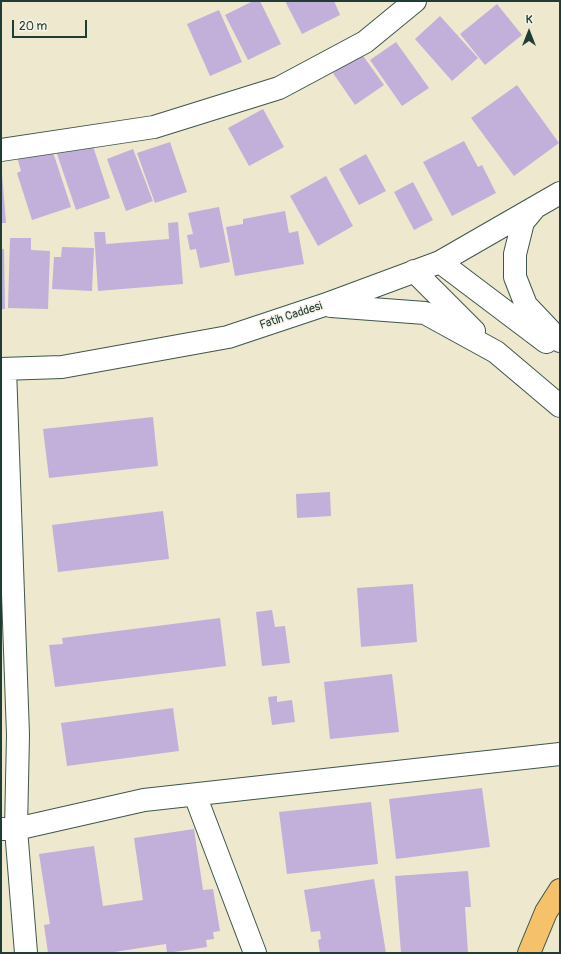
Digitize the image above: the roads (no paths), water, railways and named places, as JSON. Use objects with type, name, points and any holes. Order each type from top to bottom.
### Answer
[{"type":"main road","points":[[530,953],[546,912],[560,890]]},
{"type":"street","points":[[1,150],[154,127],[279,88],[365,42],[415,1]]},
{"type":"street","name":"Fatih Caddesi","points":[[3,369],[62,367],[228,337],[324,306],[440,262],[533,210],[558,198]]},
{"type":"street","points":[[533,210],[523,222],[515,254],[515,277],[526,306],[560,341]]},
{"type":"street","points":[[440,262],[560,353]]},
{"type":"street","points":[[414,272],[496,352],[560,406]]},
{"type":"street","points":[[324,306],[425,313],[496,352]]},
{"type":"street","points":[[3,369],[18,735],[8,829],[26,953]]},
{"type":"street","points":[[8,829],[144,800],[560,754]]},
{"type":"street","points":[[195,795],[255,953]]}]
